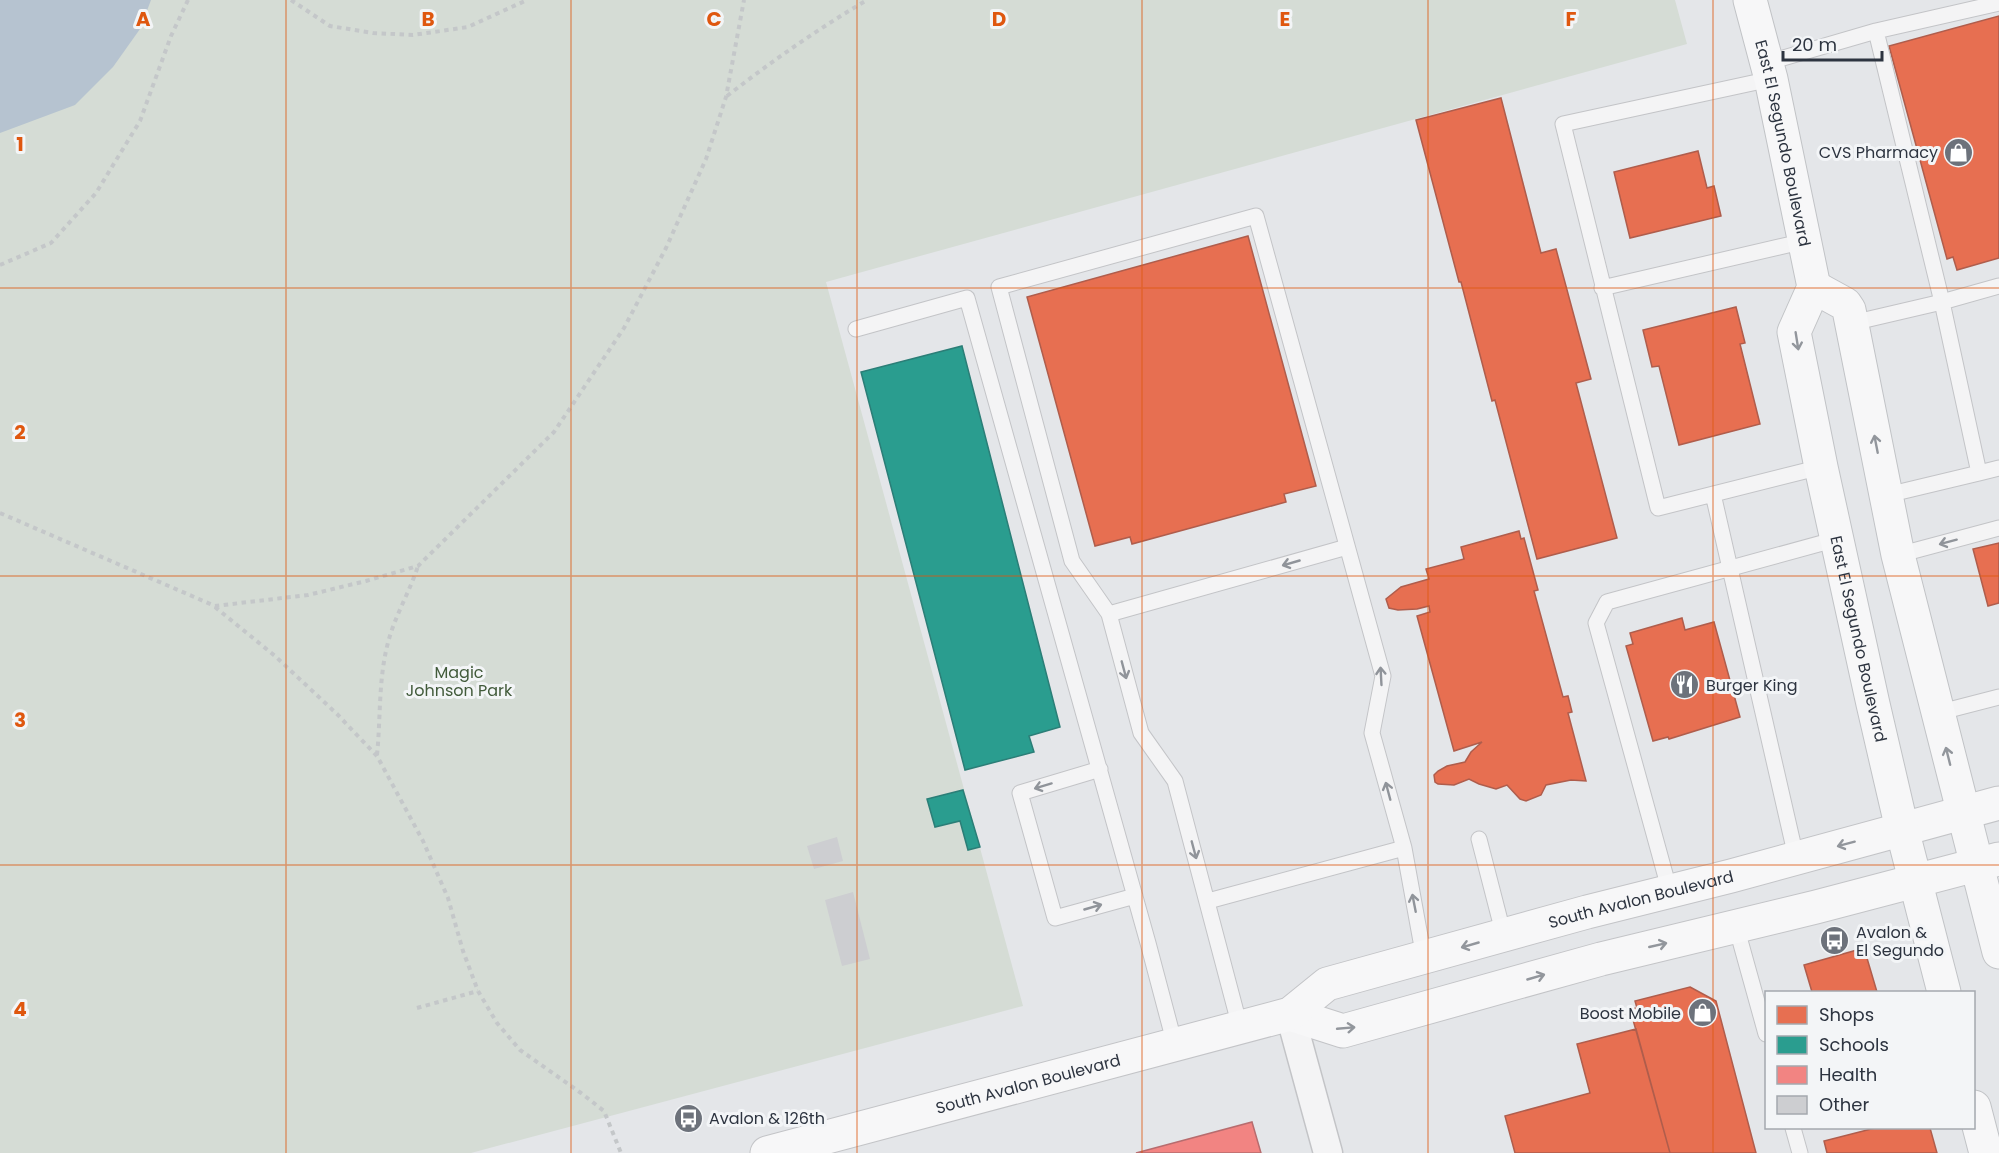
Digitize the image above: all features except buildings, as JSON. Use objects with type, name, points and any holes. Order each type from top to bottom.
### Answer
[{"type":"main road","name":"East El Segundo Boulevard","points":[[1750,0],[1768,71],[1814,287],[1794,333],[1821,466],[1902,829],[1944,991]]},
{"type":"main road","points":[[1814,287],[1845,304],[1850,310],[1898,555],[1937,713],[1962,813],[1988,862],[1999,952]]},
{"type":"main road","name":"South Avalon Boulevard","points":[[767,1153],[1290,1014],[1327,984],[1587,912],[1670,892],[1999,803]]},
{"type":"main road","points":[[1290,1014],[1343,1031],[1601,958],[1988,862]]},
{"type":"main road","points":[[1975,1111],[1986,1153]]},
{"type":"street","points":[[1290,1014],[1328,1153]]},
{"type":"lane","points":[[1821,466],[1658,508],[1563,124],[1768,71],[1876,31],[1999,3]]},
{"type":"lane","points":[[1876,31],[1942,302],[1979,473]]},
{"type":"lane","points":[[1240,1027],[1175,781],[1142,733],[1109,614],[1072,561],[999,287],[1256,216],[1383,676],[1372,734],[1404,848],[1424,958]]},
{"type":"lane","points":[[1602,288],[1805,241]]},
{"type":"lane","points":[[1852,323],[1999,286]]},
{"type":"lane","points":[[856,329],[967,298],[1175,1045]]},
{"type":"lane","points":[[1887,495],[1999,468]]},
{"type":"lane","points":[[1713,494],[1796,857]]},
{"type":"lane","points":[[1898,555],[1999,528]]},
{"type":"lane","points":[[1670,892],[1596,622],[1607,602],[1837,539]]},
{"type":"lane","points":[[1109,614],[1347,547]]},
{"type":"lane","points":[[1937,713],[1999,697]]},
{"type":"lane","points":[[1100,769],[1020,793],[1023,804],[1055,918],[1135,896]]},
{"type":"lane","points":[[1479,839],[1504,936]]},
{"type":"lane","points":[[1208,901],[1404,848]]},
{"type":"lane","points":[[1736,926],[1765,1027]]},
{"type":"lane","points":[[1793,1129],[1800,1153]]},
{"type":"path","points":[[0,266],[51,243],[96,193],[140,121],[171,36],[188,0]]},
{"type":"path","points":[[291,0],[330,26],[373,33],[413,35],[468,27],[527,0]]},
{"type":"path","points":[[377,756],[380,681],[389,638],[418,566],[554,432],[624,328],[666,248],[706,159],[726,97],[744,0]]},
{"type":"path","points":[[726,97],[817,30],[867,0]]},
{"type":"path","points":[[0,513],[215,606],[275,656],[337,714],[377,756],[427,850],[448,898],[463,951],[478,991],[497,1023],[520,1050],[604,1111],[621,1153]]},
{"type":"path","points":[[215,606],[308,595],[418,566]]},
{"type":"path","points":[[417,1008],[478,991]]},
{"type":"green space","name":"Magic Johnson Park","points":[[0,0],[1675,0],[1687,44],[826,282],[1023,1006],[471,1153],[0,1153]]},
{"type":"water","points":[[0,0],[151,0],[140,29],[113,67],[75,105],[0,133]]},
{"type":"place","name":"CVS Pharmacy","points":[[1959,152]]},
{"type":"place","name":"Burger King","points":[[1685,685]]},
{"type":"place","name":"Avalon & El Segundo","points":[[1835,941]]},
{"type":"place","name":"Boost Mobile","points":[[1702,1013]]},
{"type":"place","name":"Avalon & 126th","points":[[688,1118]]}]
